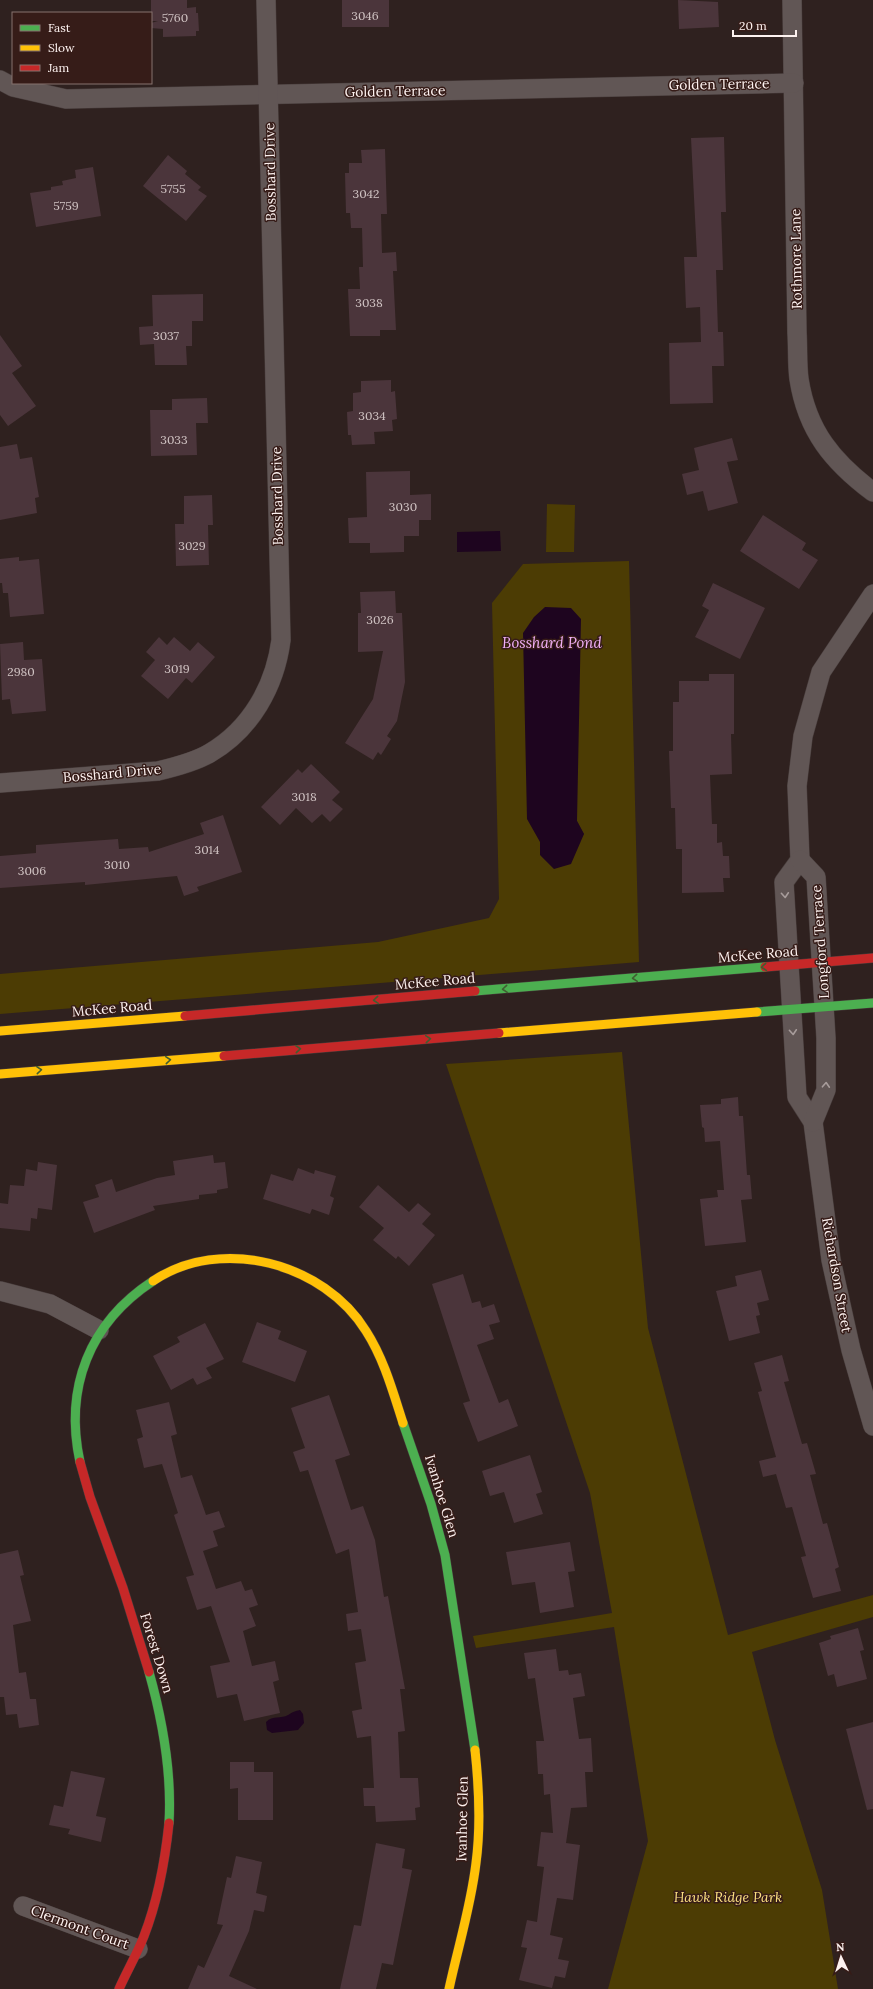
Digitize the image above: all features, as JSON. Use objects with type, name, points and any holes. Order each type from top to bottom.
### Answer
[{"type":"main road","name":"McKee Road","points":[[0,1031],[873,958]]},
{"type":"main road","points":[[0,1074],[873,1003]]},
{"type":"main road","name":"Ivanhoe Glen","points":[[99,1330],[123,1304],[147,1284],[165,1274],[198,1261],[228,1258],[259,1260],[282,1266],[304,1275],[341,1301],[368,1331],[381,1358],[435,1517],[446,1558],[473,1731],[477,1771],[478,1846],[473,1882],[450,1989]]},
{"type":"main road","name":"Forest Down","points":[[99,1330],[85,1358],[75,1394],[73,1423],[78,1457],[116,1569],[159,1707],[170,1784],[164,1864],[147,1930],[119,1989]]},
{"type":"street","name":"Bosshard Drive","points":[[0,783],[158,771],[181,765],[209,754],[233,738],[256,710],[271,681],[278,661],[280,640],[266,0]]},
{"type":"street","name":"Rothmore Lane","points":[[792,0],[799,378],[804,404],[814,428],[833,458],[873,492]]},
{"type":"street","name":"Golden Terrace","points":[[0,80],[13,87],[66,99],[268,93],[794,83]]},
{"type":"street","points":[[790,965],[784,882],[800,860],[797,786],[803,736],[821,672],[873,594]]},
{"type":"street","name":"Longford Terrace","points":[[800,860],[816,877],[824,1007]]},
{"type":"street","name":"Richardson Street","points":[[790,965],[797,1097],[813,1122],[831,1260],[851,1350],[872,1419]]},
{"type":"street","name":"Richardson Street","points":[[813,1122],[826,1090],[824,1007]]},
{"type":"street","points":[[0,1291],[50,1304],[99,1330]]},
{"type":"street","name":"Clermont Court","points":[[23,1906],[138,1949]]},
{"type":"green space","points":[[547,504],[575,505],[574,552],[546,552]]},
{"type":"green space","points":[[629,561],[639,962],[0,1014],[0,974],[378,942],[489,918],[499,899],[492,603],[523,564]],"holes":[[[577,821],[584,834],[540,855],[540,842]]]},
{"type":"green space","name":"Hawk Ridge Park","points":[[622,1052],[648,1328],[728,1635],[873,1595],[873,1617],[752,1652],[775,1740],[822,1890],[838,1989],[608,1989],[648,1841],[614,1627],[476,1648],[473,1636],[612,1613],[590,1493],[446,1064]]},
{"type":"water","points":[[500,531],[501,551],[457,552],[457,532]]},
{"type":"water","name":"Bosshard Pond","points":[[545,607],[571,608],[581,619],[577,821],[584,834],[571,864],[554,869],[540,855],[540,842],[527,819],[523,633],[534,617]]},
{"type":"water","points":[[300,1710],[303,1714],[304,1723],[298,1730],[272,1733],[267,1730],[266,1722],[269,1720]]},
{"type":"building","points":[[151,0],[187,0],[187,8],[196,7],[196,13],[198,13],[199,31],[196,31],[196,36],[163,37],[163,29],[152,28],[152,23],[158,21],[152,21]]},
{"type":"building","points":[[342,0],[389,0],[389,27],[342,27]]},
{"type":"building","points":[[678,0],[718,2],[719,27],[679,29]]},
{"type":"building","points":[[724,137],[726,212],[721,212],[723,270],[716,270],[718,332],[723,332],[724,366],[712,366],[713,403],[670,404],[669,343],[701,342],[700,307],[686,308],[684,257],[697,257],[691,138]]},
{"type":"building","points":[[385,149],[387,214],[381,214],[382,253],[396,252],[397,271],[393,271],[396,330],[380,330],[380,336],[350,336],[348,289],[360,289],[359,267],[363,267],[362,228],[351,228],[350,213],[346,213],[345,173],[349,173],[349,163],[362,163],[361,150]]},
{"type":"building","points":[[168,155],[187,171],[185,174],[201,187],[198,190],[207,196],[186,221],[143,186]]},
{"type":"building","points":[[93,167],[101,216],[36,227],[30,193],[51,190],[51,187],[63,185],[62,181],[76,178],[75,170]]},
{"type":"building","points":[[203,294],[203,321],[192,321],[192,346],[186,346],[187,365],[155,365],[154,344],[140,345],[139,327],[153,326],[152,295]]},
{"type":"building","points":[[0,335],[22,366],[12,373],[36,406],[8,426],[0,415]]},
{"type":"building","points":[[391,380],[391,392],[395,391],[397,419],[392,420],[393,431],[374,432],[375,444],[352,445],[351,435],[348,435],[347,412],[353,411],[353,393],[361,392],[361,381]]},
{"type":"building","points":[[207,398],[208,423],[196,423],[197,455],[151,456],[150,410],[172,410],[172,399]]},
{"type":"building","points":[[732,438],[738,460],[727,462],[738,503],[708,511],[703,491],[687,495],[682,474],[699,470],[694,448]]},
{"type":"building","points":[[17,444],[20,459],[32,457],[39,497],[35,498],[37,513],[0,520],[0,447]]},
{"type":"building","points":[[410,471],[410,495],[431,494],[431,520],[419,520],[419,536],[404,536],[404,552],[370,553],[370,543],[349,543],[348,518],[367,517],[366,472]]},
{"type":"building","points":[[212,495],[213,525],[208,525],[209,565],[176,566],[175,524],[184,524],[184,496]]},
{"type":"building","points":[[763,515],[806,543],[802,550],[818,560],[799,589],[740,551]]},
{"type":"building","points":[[19,557],[19,561],[39,559],[44,614],[10,617],[8,593],[3,593],[2,583],[0,583],[0,559]]},
{"type":"building","points":[[713,583],[765,608],[740,659],[695,637],[709,610],[702,606]]},
{"type":"building","points":[[395,591],[396,613],[402,613],[405,682],[397,721],[387,736],[391,739],[381,755],[378,752],[373,760],[345,743],[373,699],[383,651],[358,652],[358,613],[361,613],[360,592]]},
{"type":"building","points":[[159,637],[167,645],[174,637],[190,651],[198,642],[215,657],[192,683],[186,678],[168,699],[141,676],[155,660],[146,652]]},
{"type":"building","points":[[23,642],[24,660],[42,659],[46,711],[12,714],[10,699],[2,700],[0,644]]},
{"type":"building","points":[[709,674],[734,674],[734,734],[731,734],[732,774],[710,775],[712,824],[717,824],[717,843],[722,842],[723,856],[729,856],[730,878],[723,878],[724,892],[682,893],[682,849],[676,849],[675,808],[671,808],[669,751],[673,751],[673,702],[679,702],[679,681],[709,681]]},
{"type":"building","points":[[311,764],[340,792],[332,800],[343,809],[330,822],[322,814],[312,823],[296,808],[280,825],[261,807],[298,769],[302,773]]},
{"type":"building","points":[[223,815],[242,872],[197,887],[199,891],[184,896],[177,876],[85,885],[85,882],[0,888],[0,856],[36,853],[36,845],[118,839],[119,849],[148,847],[149,852],[204,834],[200,823]]},
{"type":"building","points":[[738,1097],[739,1116],[743,1116],[747,1175],[750,1175],[752,1199],[741,1200],[746,1242],[705,1246],[700,1199],[718,1197],[717,1190],[724,1190],[720,1141],[705,1142],[700,1105],[721,1104],[721,1099]]},
{"type":"building","points":[[213,1155],[214,1163],[225,1162],[228,1188],[217,1190],[217,1193],[199,1195],[199,1199],[153,1206],[155,1210],[94,1233],[83,1202],[99,1197],[95,1185],[112,1179],[116,1192],[157,1178],[175,1175],[173,1161]]},
{"type":"building","points":[[38,1162],[57,1165],[52,1210],[38,1208],[37,1219],[31,1218],[30,1231],[0,1228],[0,1203],[8,1204],[10,1185],[24,1186],[26,1169],[37,1171]]},
{"type":"building","points":[[298,1168],[314,1174],[315,1170],[336,1176],[330,1196],[334,1198],[329,1215],[312,1209],[310,1214],[263,1199],[271,1174],[293,1181]]},
{"type":"building","points":[[378,1185],[409,1212],[418,1203],[431,1214],[422,1224],[435,1235],[409,1266],[398,1256],[396,1259],[373,1240],[384,1228],[359,1207]]},
{"type":"building","points":[[761,1270],[769,1300],[757,1303],[760,1315],[756,1316],[760,1333],[729,1341],[716,1291],[737,1286],[735,1276]]},
{"type":"building","points":[[463,1274],[472,1303],[480,1301],[482,1308],[494,1304],[500,1322],[489,1325],[494,1339],[477,1345],[499,1403],[508,1399],[518,1426],[478,1442],[463,1403],[470,1401],[432,1284]]},
{"type":"building","points":[[257,1322],[281,1331],[278,1339],[307,1351],[295,1382],[242,1362]]},
{"type":"building","points":[[205,1323],[224,1359],[206,1368],[212,1378],[197,1385],[193,1378],[171,1390],[153,1356],[180,1342],[177,1337]]},
{"type":"building","points":[[782,1355],[789,1381],[784,1382],[802,1444],[807,1443],[816,1474],[810,1475],[823,1524],[827,1523],[839,1567],[835,1569],[841,1591],[813,1598],[801,1557],[806,1556],[792,1507],[786,1508],[776,1474],[763,1477],[759,1461],[776,1457],[758,1392],[762,1391],[754,1363]]},
{"type":"building","points":[[329,1395],[350,1455],[335,1460],[351,1510],[363,1506],[375,1540],[384,1597],[388,1596],[405,1689],[400,1689],[405,1731],[398,1732],[400,1778],[418,1778],[420,1807],[415,1808],[416,1820],[376,1822],[375,1806],[364,1806],[363,1788],[374,1788],[371,1736],[357,1738],[352,1711],[362,1709],[355,1663],[366,1661],[361,1629],[348,1631],[346,1614],[358,1612],[349,1549],[336,1554],[308,1470],[300,1472],[293,1452],[305,1448],[291,1408]]},
{"type":"building","points":[[169,1402],[177,1434],[171,1436],[181,1478],[192,1475],[206,1515],[219,1511],[225,1527],[213,1531],[218,1546],[203,1551],[216,1589],[241,1581],[245,1591],[252,1589],[258,1605],[249,1608],[256,1626],[243,1631],[252,1666],[275,1661],[279,1680],[273,1682],[280,1713],[244,1721],[237,1694],[217,1698],[210,1666],[230,1662],[211,1606],[197,1610],[186,1577],[194,1575],[174,1515],[178,1513],[162,1464],[144,1468],[137,1439],[143,1437],[136,1410]]},
{"type":"building","points":[[530,1455],[542,1492],[536,1494],[543,1514],[514,1523],[504,1492],[490,1496],[482,1471]]},
{"type":"building","points":[[570,1542],[575,1571],[568,1572],[574,1607],[540,1613],[535,1582],[512,1585],[506,1552]]},
{"type":"building","points":[[18,1550],[24,1575],[20,1576],[31,1621],[13,1625],[19,1673],[26,1672],[30,1699],[36,1699],[39,1725],[19,1728],[17,1714],[6,1715],[4,1697],[0,1697],[0,1554]]},
{"type":"building","points":[[858,1628],[864,1650],[860,1651],[867,1679],[837,1687],[834,1674],[828,1676],[819,1643],[831,1639],[830,1636]]},
{"type":"building","points":[[556,1649],[559,1671],[568,1670],[569,1675],[581,1673],[585,1696],[573,1698],[579,1739],[591,1738],[593,1772],[585,1772],[587,1807],[571,1808],[566,1843],[580,1845],[573,1900],[557,1898],[550,1935],[563,1938],[558,1959],[569,1961],[565,1978],[555,1976],[552,1988],[519,1980],[527,1948],[521,1947],[527,1920],[537,1922],[544,1867],[537,1866],[541,1832],[553,1833],[550,1794],[544,1795],[543,1774],[538,1774],[536,1741],[544,1741],[535,1678],[528,1679],[524,1653]]},
{"type":"building","points":[[873,1722],[873,1809],[867,1810],[846,1729]]},
{"type":"building","points":[[230,1762],[254,1762],[254,1772],[273,1772],[273,1820],[238,1820],[238,1788],[230,1789]]},
{"type":"building","points":[[71,1771],[105,1778],[96,1816],[106,1818],[101,1842],[68,1834],[70,1829],[49,1825],[54,1805],[63,1807]]},
{"type":"building","points":[[376,1843],[405,1849],[402,1868],[412,1870],[393,1965],[382,1963],[376,1989],[340,1989],[354,1925],[361,1926]]},
{"type":"building","points":[[236,1856],[262,1862],[256,1893],[267,1896],[264,1912],[254,1910],[249,1931],[229,1976],[257,1989],[188,1989],[198,1965],[204,1968],[223,1925],[217,1924],[227,1877],[231,1878]]},
{"type":"traffic: fast","points":[[475,991],[765,967]]},
{"type":"traffic: fast","points":[[757,1012],[873,1003]]},
{"type":"traffic: fast","points":[[80,1462],[76,1435],[76,1408],[79,1383],[86,1360],[98,1337],[112,1317],[131,1298],[153,1281]]},
{"type":"traffic: fast","points":[[403,1423],[431,1504],[445,1555],[475,1750]]},
{"type":"traffic: fast","points":[[149,1672],[162,1728],[168,1766],[170,1804],[169,1823]]},
{"type":"traffic: slow","points":[[499,1033],[757,1012]]},
{"type":"traffic: slow","points":[[0,1031],[185,1016]]},
{"type":"traffic: slow","points":[[0,1074],[224,1056]]},
{"type":"traffic: slow","points":[[153,1281],[180,1267],[209,1260],[239,1259],[269,1263],[298,1273],[325,1288],[348,1307],[366,1331],[388,1376],[403,1423]]},
{"type":"traffic: slow","points":[[449,1989],[471,1895],[478,1849],[479,1806],[475,1750]]},
{"type":"traffic: jam","points":[[765,967],[873,958]]},
{"type":"traffic: jam","points":[[185,1016],[475,991]]},
{"type":"traffic: jam","points":[[224,1056],[499,1033]]},
{"type":"traffic: jam","points":[[80,1462],[90,1497],[123,1588],[149,1672]]},
{"type":"traffic: jam","points":[[119,1989],[141,1943],[149,1922],[163,1866],[169,1823]]}]
